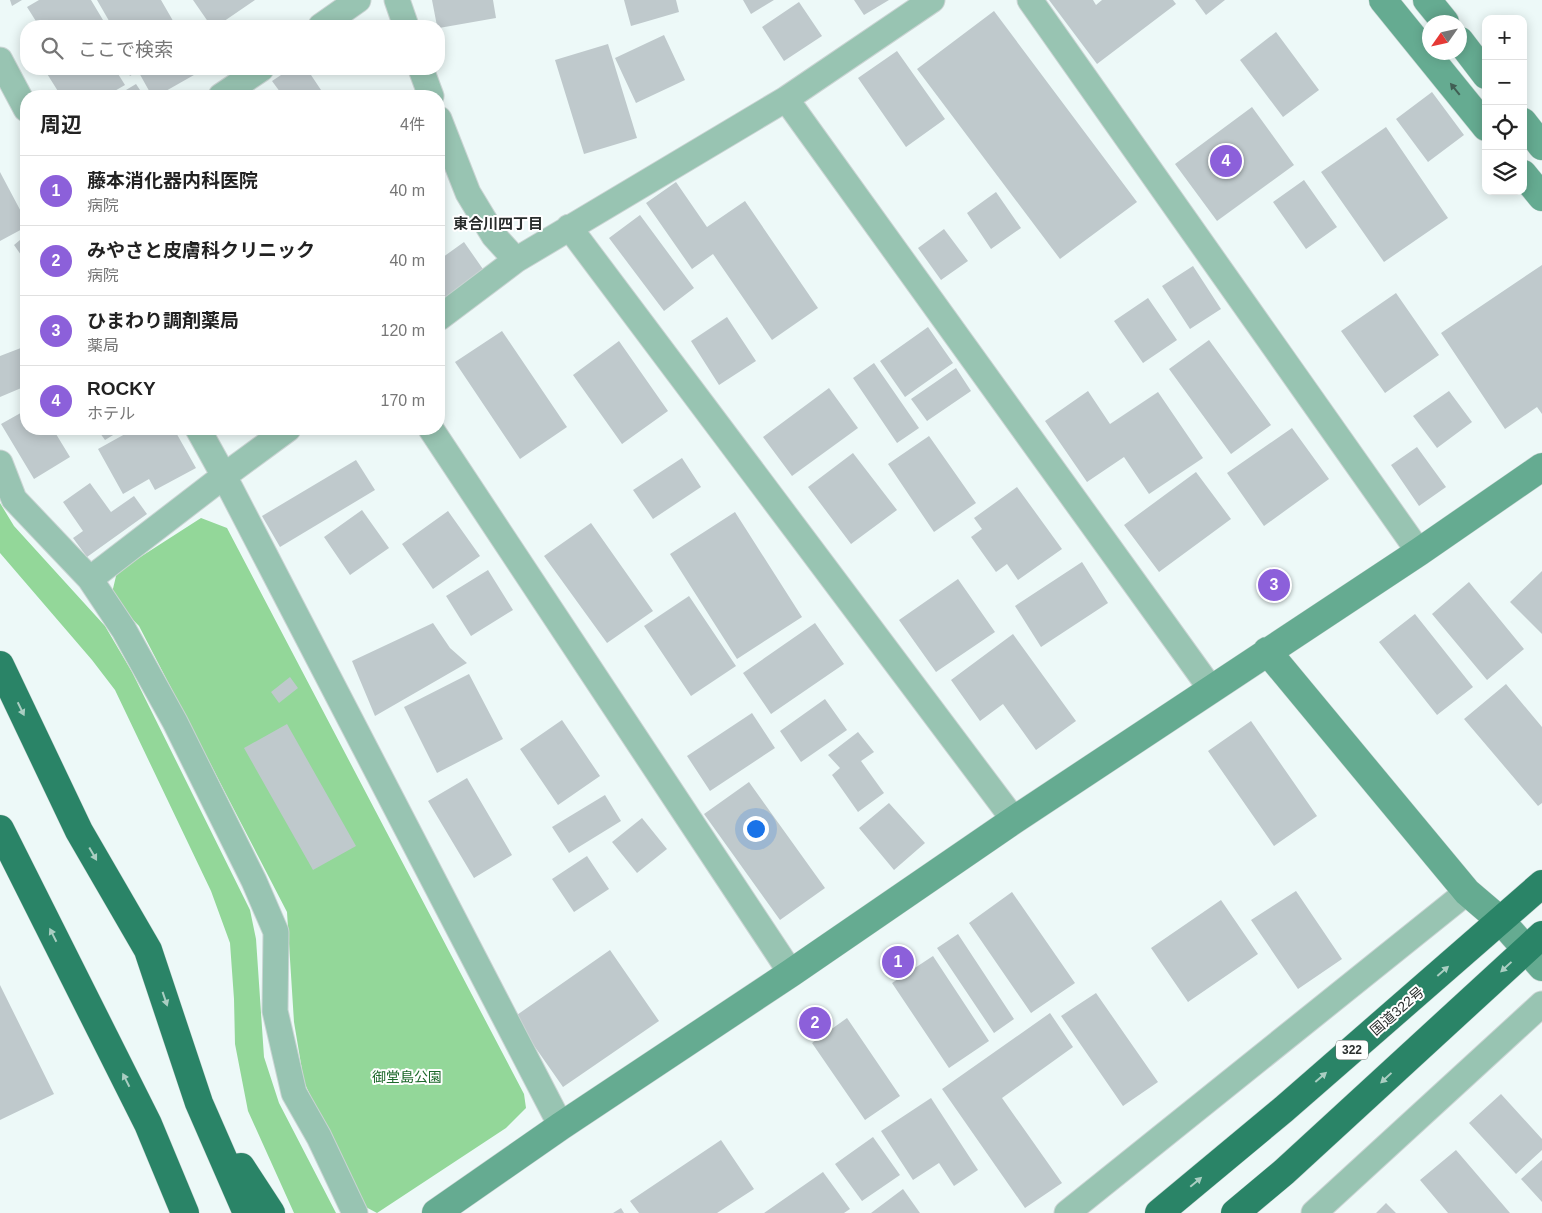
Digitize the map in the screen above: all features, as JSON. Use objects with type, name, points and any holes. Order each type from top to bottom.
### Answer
[{"type":"highway","points":[[0,664],[79,831],[148,950],[200,1103],[247,1213]]},
{"type":"highway","points":[[0,829],[148,1124],[185,1213]]},
{"type":"highway","name":"国道322号","points":[[1159,1213],[1284,1109],[1542,884]]},
{"type":"highway","points":[[1235,1213],[1537,950]]},
{"type":"highway","points":[[200,1103],[271,1213]]},
{"type":"highway","points":[[148,1124],[202,1213]]},
{"type":"highway","points":[[1252,1213],[1284,1172]]},
{"type":"street","points":[[330,20],[358,0]]},
{"type":"street","points":[[397,0],[404,20]]},
{"type":"street","points":[[445,313],[516,260],[786,99],[932,0]]},
{"type":"street","points":[[1030,0],[1419,552]]},
{"type":"street","points":[[1383,0],[1482,122]]},
{"type":"street","points":[[1427,0],[1439,15]]},
{"type":"street","points":[[1467,50],[1482,69]]},
{"type":"street","points":[[0,60],[20,98]]},
{"type":"street","points":[[231,90],[252,75]]},
{"type":"street","points":[[423,75],[429,90]]},
{"type":"street","points":[[786,99],[1211,689]]},
{"type":"street","points":[[1527,127],[1542,146]]},
{"type":"street","points":[[445,134],[468,193],[494,236],[516,260]]},
{"type":"street","points":[[1527,179],[1542,197]]},
{"type":"street","points":[[569,227],[1014,820]]},
{"type":"street","points":[[201,435],[561,1126]]},
{"type":"street","points":[[90,579],[280,435]]},
{"type":"street","points":[[435,435],[791,973]]},
{"type":"street","points":[[0,463],[14,499],[90,579],[124,630],[175,722],[254,881],[276,932],[275,1011],[294,1093],[319,1137],[355,1213]]},
{"type":"street","points":[[436,1213],[561,1126],[791,973],[1014,820],[1419,552],[1542,466]]},
{"type":"street","points":[[1267,651],[1467,892],[1537,950]]},
{"type":"street","points":[[1067,1213],[1467,892]]},
{"type":"street","points":[[1314,1213],[1542,1004]]},
{"type":"green space","points":[[0,503],[14,526],[105,626],[132,672],[250,910],[256,939],[264,1057],[279,1103],[336,1213],[294,1213],[248,1111],[235,1044],[230,943],[211,891],[115,690],[92,660],[0,553]]},
{"type":"green space","name":"御堂島公園","points":[[201,518],[227,528],[524,1094],[526,1108],[506,1128],[377,1213],[362,1205],[304,1082],[294,1022],[287,912],[139,626],[111,597],[117,572]]},
{"type":"building","points":[[10,0],[22,0],[12,6]]},
{"type":"building","points":[[39,0],[91,0],[103,20],[35,20],[27,7]]},
{"type":"building","points":[[97,0],[161,0],[173,20],[109,20]]},
{"type":"building","points":[[193,0],[255,0],[226,20],[207,20]]},
{"type":"building","points":[[432,0],[493,0],[496,18],[445,27],[445,20],[436,20]]},
{"type":"building","points":[[624,0],[676,0],[679,12],[631,26]]},
{"type":"building","points":[[743,0],[774,0],[751,14]]},
{"type":"building","points":[[854,0],[889,0],[864,15]]},
{"type":"building","points":[[1049,0],[1093,0],[1096,5],[1102,0],[1173,0],[1176,4],[1097,64]]},
{"type":"building","points":[[1195,0],[1225,0],[1206,15]]},
{"type":"building","points":[[799,2],[822,36],[784,61],[762,27]]},
{"type":"building","points":[[994,11],[1137,202],[1060,259],[917,69]]},
{"type":"building","points":[[1276,32],[1319,90],[1283,117],[1240,60]]},
{"type":"building","points":[[664,35],[685,80],[636,103],[615,58]]},
{"type":"building","points":[[608,44],[637,138],[584,154],[555,60]]},
{"type":"building","points":[[897,51],[945,119],[906,147],[858,78]]},
{"type":"building","points":[[48,75],[119,75],[125,85],[116,90],[57,90]]},
{"type":"building","points":[[140,75],[194,75],[168,90],[149,90]]},
{"type":"building","points":[[281,75],[311,75],[321,90],[279,90],[272,81]]},
{"type":"building","points":[[136,84],[140,90],[126,90]]},
{"type":"building","points":[[1432,92],[1464,135],[1428,162],[1396,119]]},
{"type":"building","points":[[1252,107],[1294,165],[1217,221],[1175,164]]},
{"type":"building","points":[[1386,127],[1448,218],[1384,262],[1321,172]]},
{"type":"building","points":[[0,172],[20,210],[20,230],[0,241]]},
{"type":"building","points":[[1304,180],[1337,227],[1306,249],[1273,202]]},
{"type":"building","points":[[676,182],[707,227],[745,201],[818,308],[772,340],[713,254],[692,269],[646,203]]},
{"type":"building","points":[[996,192],[1021,228],[991,249],[967,213]]},
{"type":"building","points":[[640,215],[694,288],[664,311],[609,238]]},
{"type":"building","points":[[944,229],[968,261],[941,280],[918,248]]},
{"type":"building","points":[[20,240],[20,254],[14,245]]},
{"type":"building","points":[[464,242],[485,272],[445,300],[445,256]]},
{"type":"building","points":[[1542,265],[1542,414],[1537,407],[1505,429],[1441,333]]},
{"type":"building","points":[[1193,266],[1221,309],[1190,329],[1162,286]]},
{"type":"building","points":[[1396,293],[1439,355],[1385,393],[1341,331]]},
{"type":"building","points":[[1148,298],[1177,340],[1143,363],[1114,321]]},
{"type":"building","points":[[727,317],[756,361],[719,385],[691,341]]},
{"type":"building","points":[[928,327],[953,363],[905,397],[880,361]]},
{"type":"building","points":[[502,331],[567,427],[520,459],[455,362]]},
{"type":"building","points":[[1209,340],[1271,425],[1231,454],[1169,369]]},
{"type":"building","points":[[619,341],[668,411],[622,444],[573,375]]},
{"type":"building","points":[[20,348],[20,389],[0,397],[0,356]]},
{"type":"building","points":[[874,363],[919,428],[897,443],[853,378]]},
{"type":"building","points":[[956,368],[971,391],[927,421],[911,399]]},
{"type":"building","points":[[829,388],[858,428],[792,476],[763,437]]},
{"type":"building","points":[[1088,391],[1110,424],[1158,392],[1203,458],[1149,494],[1124,457],[1087,482],[1045,421]]},
{"type":"building","points":[[1449,391],[1472,422],[1437,448],[1413,416]]},
{"type":"building","points":[[20,413],[20,435],[57,435],[70,457],[34,479],[1,424]]},
{"type":"building","points":[[1292,428],[1329,479],[1264,526],[1227,473]]},
{"type":"building","points":[[101,435],[113,435],[105,440]]},
{"type":"building","points":[[123,435],[177,435],[196,468],[155,490],[149,479],[123,494],[98,449]]},
{"type":"building","points":[[929,436],[976,503],[934,532],[888,464]]},
{"type":"building","points":[[1417,447],[1446,487],[1419,506],[1391,465]]},
{"type":"building","points":[[853,453],[897,510],[851,544],[808,487]]},
{"type":"building","points":[[682,458],[701,487],[653,519],[633,490]]},
{"type":"building","points":[[356,460],[375,490],[280,547],[262,516]]},
{"type":"building","points":[[1196,472],[1231,519],[1159,572],[1124,525]]},
{"type":"building","points":[[90,483],[111,512],[134,496],[147,514],[87,557],[73,538],[83,531],[63,502]]},
{"type":"building","points":[[1017,487],[1062,549],[1018,580],[1007,564],[996,572],[971,537],[982,529],[974,518]]},
{"type":"building","points":[[362,510],[389,548],[350,575],[324,537]]},
{"type":"building","points":[[448,511],[480,556],[433,589],[402,544]]},
{"type":"building","points":[[735,512],[802,617],[737,659],[670,554]]},
{"type":"building","points":[[591,523],[653,611],[607,643],[544,556]]},
{"type":"building","points":[[1082,562],[1108,603],[1041,647],[1015,606]]},
{"type":"building","points":[[488,570],[513,610],[471,636],[446,596]]},
{"type":"building","points":[[1542,571],[1542,634],[1510,602]]},
{"type":"building","points":[[958,579],[995,632],[936,672],[899,620]]},
{"type":"building","points":[[1469,582],[1524,649],[1487,680],[1432,614]]},
{"type":"building","points":[[689,596],[736,666],[691,696],[644,626]]},
{"type":"building","points":[[1415,614],[1473,687],[1437,715],[1379,642]]},
{"type":"building","points":[[433,623],[450,648],[467,663],[375,716],[352,661]]},
{"type":"building","points":[[815,623],[844,664],[771,714],[743,673]]},
{"type":"building","points":[[1013,634],[1076,721],[1036,750],[1003,704],[980,721],[951,680]]},
{"type":"building","points":[[469,674],[503,739],[437,773],[404,707]]},
{"type":"building","points":[[290,677],[298,688],[279,703],[271,692]]},
{"type":"building","points":[[1506,684],[1542,727],[1542,803],[1538,806],[1464,719]]},
{"type":"building","points":[[825,699],[847,730],[801,762],[780,731]]},
{"type":"building","points":[[752,713],[775,748],[710,791],[687,756]]},
{"type":"building","points":[[562,720],[600,776],[558,805],[520,749]]},
{"type":"building","points":[[1251,721],[1317,816],[1274,846],[1208,751]]},
{"type":"building","points":[[287,724],[356,846],[313,870],[244,748]]},
{"type":"building","points":[[858,732],[874,752],[861,761],[884,793],[858,812],[832,775],[840,768],[828,755]]},
{"type":"building","points":[[467,778],[512,855],[474,878],[428,801]]},
{"type":"building","points":[[749,782],[825,888],[780,920],[704,814]]},
{"type":"building","points":[[605,795],[621,821],[569,853],[552,827]]},
{"type":"building","points":[[889,803],[925,843],[894,870],[859,828]]},
{"type":"building","points":[[642,818],[667,849],[637,873],[612,842]]},
{"type":"building","points":[[587,856],[609,889],[574,912],[552,879]]},
{"type":"building","points":[[1296,891],[1342,959],[1298,989],[1251,920]]},
{"type":"building","points":[[1012,892],[1075,983],[1031,1013],[969,923]]},
{"type":"building","points":[[1221,900],[1258,954],[1188,1002],[1151,948]]},
{"type":"building","points":[[958,934],[1014,1019],[994,1033],[937,948]]},
{"type":"building","points":[[610,950],[659,1021],[563,1087],[514,1017]]},
{"type":"building","points":[[933,956],[989,1041],[949,1068],[892,983]]},
{"type":"building","points":[[0,985],[54,1094],[0,1120]]},
{"type":"building","points":[[1096,993],[1158,1082],[1123,1106],[1061,1016]]},
{"type":"building","points":[[1050,1013],[1073,1047],[1002,1098],[1062,1183],[1025,1208],[942,1089]]},
{"type":"building","points":[[847,1018],[900,1096],[865,1120],[812,1043]]},
{"type":"building","points":[[1501,1094],[1542,1139],[1542,1150],[1516,1174],[1469,1123]]},
{"type":"building","points":[[931,1098],[978,1170],[954,1186],[939,1163],[913,1180],[881,1131]]},
{"type":"building","points":[[873,1137],[900,1175],[862,1201],[835,1164]]},
{"type":"building","points":[[721,1140],[754,1189],[717,1213],[639,1213],[630,1201]]},
{"type":"building","points":[[1456,1150],[1510,1213],[1448,1213],[1420,1180]]},
{"type":"building","points":[[1542,1160],[1542,1202],[1521,1179]]},
{"type":"building","points":[[823,1172],[850,1209],[844,1213],[764,1213]]},
{"type":"building","points":[[903,1189],[920,1213],[871,1213]]},
{"type":"building","points":[[1386,1203],[1396,1213],[1376,1213]]},
{"type":"building","points":[[621,1208],[624,1213],[613,1213]]},
{"type":"place","name":"ROCKY","points":[[1226,161]]},
{"type":"place","name":"ひまわり調剤薬局","points":[[1274,585]]},
{"type":"place","name":"藤本消化器内科医院","points":[[898,962]]},
{"type":"place","name":"みやさと皮膚科クリニック","points":[[815,1023]]},
{"type":"district","name":"東合川四丁目","points":[[498,224]]}]
